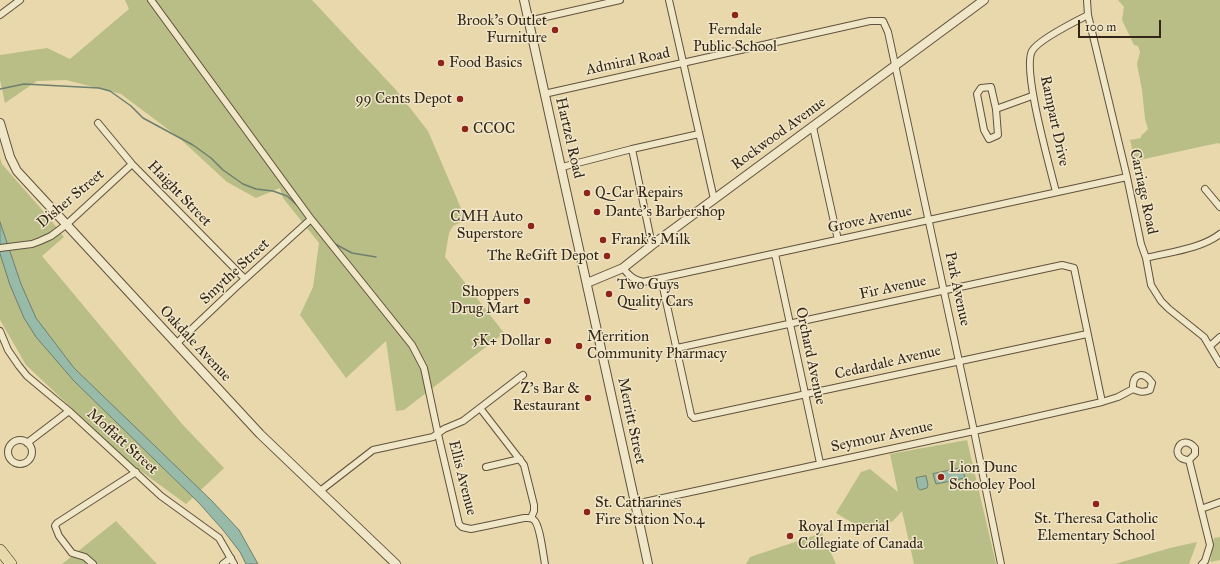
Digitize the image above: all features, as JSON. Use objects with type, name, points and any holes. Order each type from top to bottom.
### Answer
[{"type":"highway","points":[[0,550],[12,564]]},
{"type":"street","points":[[0,15],[20,0]]},
{"type":"street","name":"Ellis Avenue","points":[[151,0],[311,219],[412,345],[424,368],[459,524],[462,527],[471,529],[524,518],[531,518]]},
{"type":"street","name":"Hartzel Road","points":[[524,0],[587,283]]},
{"type":"street","points":[[528,21],[620,0]]},
{"type":"street","points":[[669,0],[714,199]]},
{"type":"street","name":"Rockwood Avenue","points":[[587,283],[623,268],[984,0]]},
{"type":"street","name":"Carriage Road","points":[[1087,0],[1088,15],[1127,177],[1141,244],[1146,258],[1151,285],[1161,301],[1204,336],[1220,364]]},
{"type":"street","name":"Rampart Drive","points":[[1056,192],[1032,96],[1030,65],[1031,52],[1034,48],[1058,31],[1088,15]]},
{"type":"street","name":"Admiral Road","points":[[544,94],[870,21],[883,21]]},
{"type":"street","name":"Park Avenue","points":[[883,21],[888,32],[1002,564]]},
{"type":"street","points":[[991,87],[996,109],[998,135],[989,139],[984,130],[977,94],[981,88],[991,87]]},
{"type":"street","points":[[996,109],[1032,96]]},
{"type":"street","name":"Haight Street","points":[[98,123],[132,164],[245,279]]},
{"type":"street","name":"Oakdale Avenue","points":[[0,124],[10,157],[17,171],[260,434],[396,564]]},
{"type":"street","points":[[813,127],[838,240]]},
{"type":"street","points":[[562,167],[699,134]]},
{"type":"street","points":[[632,149],[652,245]]},
{"type":"street","name":"Disher Street","points":[[0,248],[40,242],[51,236],[67,224],[132,164]]},
{"type":"street","name":"Grove Avenue","points":[[623,268],[628,275],[635,280],[643,282],[1127,177]]},
{"type":"street","points":[[1206,189],[1220,207]]},
{"type":"street","name":"Smythe Street","points":[[176,344],[311,219]]},
{"type":"street","points":[[1146,258],[1211,241],[1220,234]]},
{"type":"street","name":"Orchard Avenue","points":[[775,254],[820,463]]},
{"type":"street","name":"Fir Avenue","points":[[677,348],[1062,264],[1074,268],[1102,402]]},
{"type":"street","points":[[661,278],[677,348]]},
{"type":"street","name":"Merritt Street","points":[[587,283],[648,564]]},
{"type":"street","name":"Moffatt Street","points":[[0,331],[8,350],[27,376],[69,411],[161,496],[219,538],[233,561]]},
{"type":"street","name":"Cedardale Avenue","points":[[677,348],[691,415],[694,418],[805,395],[958,360],[1087,334]]},
{"type":"street","points":[[1210,346],[1220,337]]},
{"type":"street","points":[[320,491],[373,450],[433,436],[444,429],[463,421],[524,375]]},
{"type":"street","name":"Seymour Avenue","points":[[635,504],[1102,402],[1133,390]]},
{"type":"street","points":[[480,408],[524,465],[534,505],[534,511],[531,518],[535,520],[538,529],[545,564]]},
{"type":"street","points":[[27,443],[69,411]]},
{"type":"street","points":[[20,440],[27,443],[32,449],[29,460],[22,464],[15,463],[9,458],[8,454],[10,446],[13,443],[20,440]]},
{"type":"street","points":[[486,467],[520,459]]},
{"type":"street","points":[[1189,460],[1210,545],[1205,560],[1202,564]]},
{"type":"street","points":[[93,564],[85,557],[72,552],[59,536],[55,526],[57,523],[136,472]]},
{"type":"street","points":[[1201,509],[1220,502]]},
{"type":"street","points":[[223,564],[233,561]]},
{"type":"green space","points":[[125,0],[312,0],[396,90],[428,131],[466,220],[453,226],[449,233],[445,257],[504,333],[404,410],[396,411],[386,341],[346,378],[300,315],[313,287],[319,243],[283,198],[280,188],[256,198],[227,182],[177,136],[121,94],[66,80],[37,81],[5,103],[0,80],[0,55],[47,48],[70,59],[129,9]]},
{"type":"green space","points":[[1118,0],[1220,0],[1220,144],[1218,143],[1135,161],[1130,140],[1141,138],[1141,136],[1148,129],[1145,119],[1142,90],[1137,64],[1140,52],[1138,46],[1134,45],[1122,20],[1124,7]]},
{"type":"green space","points":[[0,158],[2,164],[64,237],[42,256],[183,425],[224,468],[186,504],[131,464],[26,365],[0,320]]},
{"type":"green space","points":[[967,440],[996,564],[914,564],[902,511],[893,521],[886,524],[866,527],[851,522],[836,513],[861,472],[870,469],[898,492],[890,454]]},
{"type":"green space","points":[[116,521],[157,564],[62,564]]},
{"type":"green space","points":[[822,533],[836,564],[746,564],[750,557]]},
{"type":"green space","points":[[1220,537],[1220,560],[1210,562],[1214,538]]},
{"type":"green space","points":[[1197,542],[1189,564],[1115,564],[1170,548]]},
{"type":"shaded area","points":[[0,222],[21,284],[36,318],[74,368],[212,501],[239,530],[258,564],[246,564],[240,552],[199,503],[74,381],[36,337],[24,318],[10,285],[0,254]]},
{"type":"shaded area","points":[[962,468],[965,478],[936,484],[933,474]]},
{"type":"shaded area","points":[[926,476],[928,485],[927,488],[920,490],[918,488],[916,478]]},
{"type":"waterway","points":[[0,89],[24,84],[99,88],[110,91],[131,106],[143,118],[193,145],[211,158],[223,170],[243,184],[256,189],[273,191],[287,196],[298,206]]},
{"type":"waterway","points":[[335,244],[352,253],[376,257]]},
{"type":"place","name":"Ferndale Public School","points":[[735,15]]},
{"type":"place","name":"Brook's Outlet Furniture","points":[[555,30]]},
{"type":"place","name":"Food Basics","points":[[441,63]]},
{"type":"place","name":"99 Cents Depot","points":[[460,99]]},
{"type":"place","name":"CCOC","points":[[465,129]]},
{"type":"place","name":"Q-Car Repairs","points":[[587,193]]},
{"type":"place","name":"Dante's Barbershop","points":[[597,212]]},
{"type":"place","name":"CMH Auto Superstore","points":[[531,226]]},
{"type":"place","name":"Frank's Milk","points":[[603,240]]},
{"type":"place","name":"The ReGift Depot","points":[[607,256]]},
{"type":"place","name":"Two Guys Quality Cars","points":[[609,294]]},
{"type":"place","name":"Shoppers Drug Mart","points":[[527,301]]},
{"type":"place","name":"5K+ Dollar","points":[[548,341]]},
{"type":"place","name":"Merrition Community Pharmacy","points":[[579,346]]},
{"type":"place","name":"Z's Bar & Restaurant","points":[[588,398]]},
{"type":"place","name":"Lion Dunc Schooley Pool","points":[[941,477]]},
{"type":"place","name":"St. Theresa Catholic Elementary School","points":[[1096,504]]},
{"type":"place","name":"St. Catharines Fire Station No.4","points":[[587,512]]},
{"type":"place","name":"Royal Imperial Collegiate of Canada","points":[[790,536]]}]
